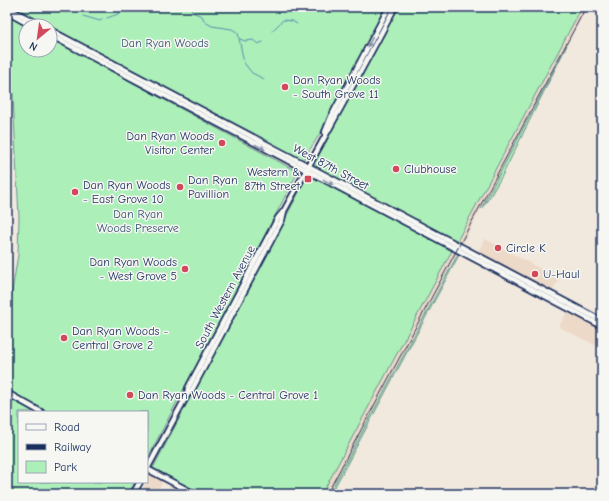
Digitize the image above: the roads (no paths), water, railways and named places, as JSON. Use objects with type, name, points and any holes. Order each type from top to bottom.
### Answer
[{"type":"main road","name":"South Western Avenue","points":[[148,467],[278,218],[284,211],[307,168],[322,139],[331,117],[389,7]]},
{"type":"main road","name":"South Western Avenue","points":[[322,139],[336,119],[395,7]]},
{"type":"main road","points":[[7,8],[27,18]]},
{"type":"main road","points":[[7,12],[18,18]]},
{"type":"main road","name":"West 87th Street","points":[[58,34],[502,271],[602,326]]},
{"type":"main road","name":"West 87th Street","points":[[58,39],[307,168]]},
{"type":"main road","name":"West 87th Street","points":[[502,271],[602,321]]},
{"type":"main road","points":[[8,394],[39,411]]},
{"type":"main road","points":[[148,470],[195,494]]},
{"type":"main road","points":[[134,494],[140,483]]},
{"type":"waterway","points":[[107,18],[118,14],[126,7]]},
{"type":"waterway","points":[[191,7],[192,12],[202,16],[205,22],[212,26],[232,29],[238,33],[244,63],[252,73],[264,79]]},
{"type":"waterway","points":[[83,16],[100,21],[103,19]]},
{"type":"waterway","points":[[272,31],[283,20],[292,21],[297,24]]},
{"type":"waterway","points":[[240,39],[245,41],[253,40],[258,44],[263,42]]},
{"type":"railway","points":[[327,494],[586,7]]},
{"type":"place","name":"Dan Ryan Woods - South Grove 11","points":[[285,87]]},
{"type":"place","name":"Dan Ryan Woods Visitor Center","points":[[222,143]]},
{"type":"place","name":"Clubhouse","points":[[396,169]]},
{"type":"place","name":"Western & 87th Street","points":[[308,179]]},
{"type":"place","name":"Dan Ryan Pavillion","points":[[180,187]]},
{"type":"place","name":"Dan Ryan Woods - East Grove 10","points":[[75,192]]},
{"type":"place","name":"Circle K","points":[[498,248]]},
{"type":"place","name":"Dan Ryan Woods - West Grove 5","points":[[185,269]]},
{"type":"place","name":"U-Haul","points":[[535,274]]},
{"type":"place","name":"Dan Ryan Woods - Central Grove 2","points":[[64,338]]},
{"type":"place","name":"Dan Ryan Woods - Central Grove 1","points":[[130,395]]},
{"type":"park label","name":"Dan Ryan Woods","points":[[165,43]]},
{"type":"park label","name":"Dan Ryan Woods Preserve","points":[[138,221]]}]
